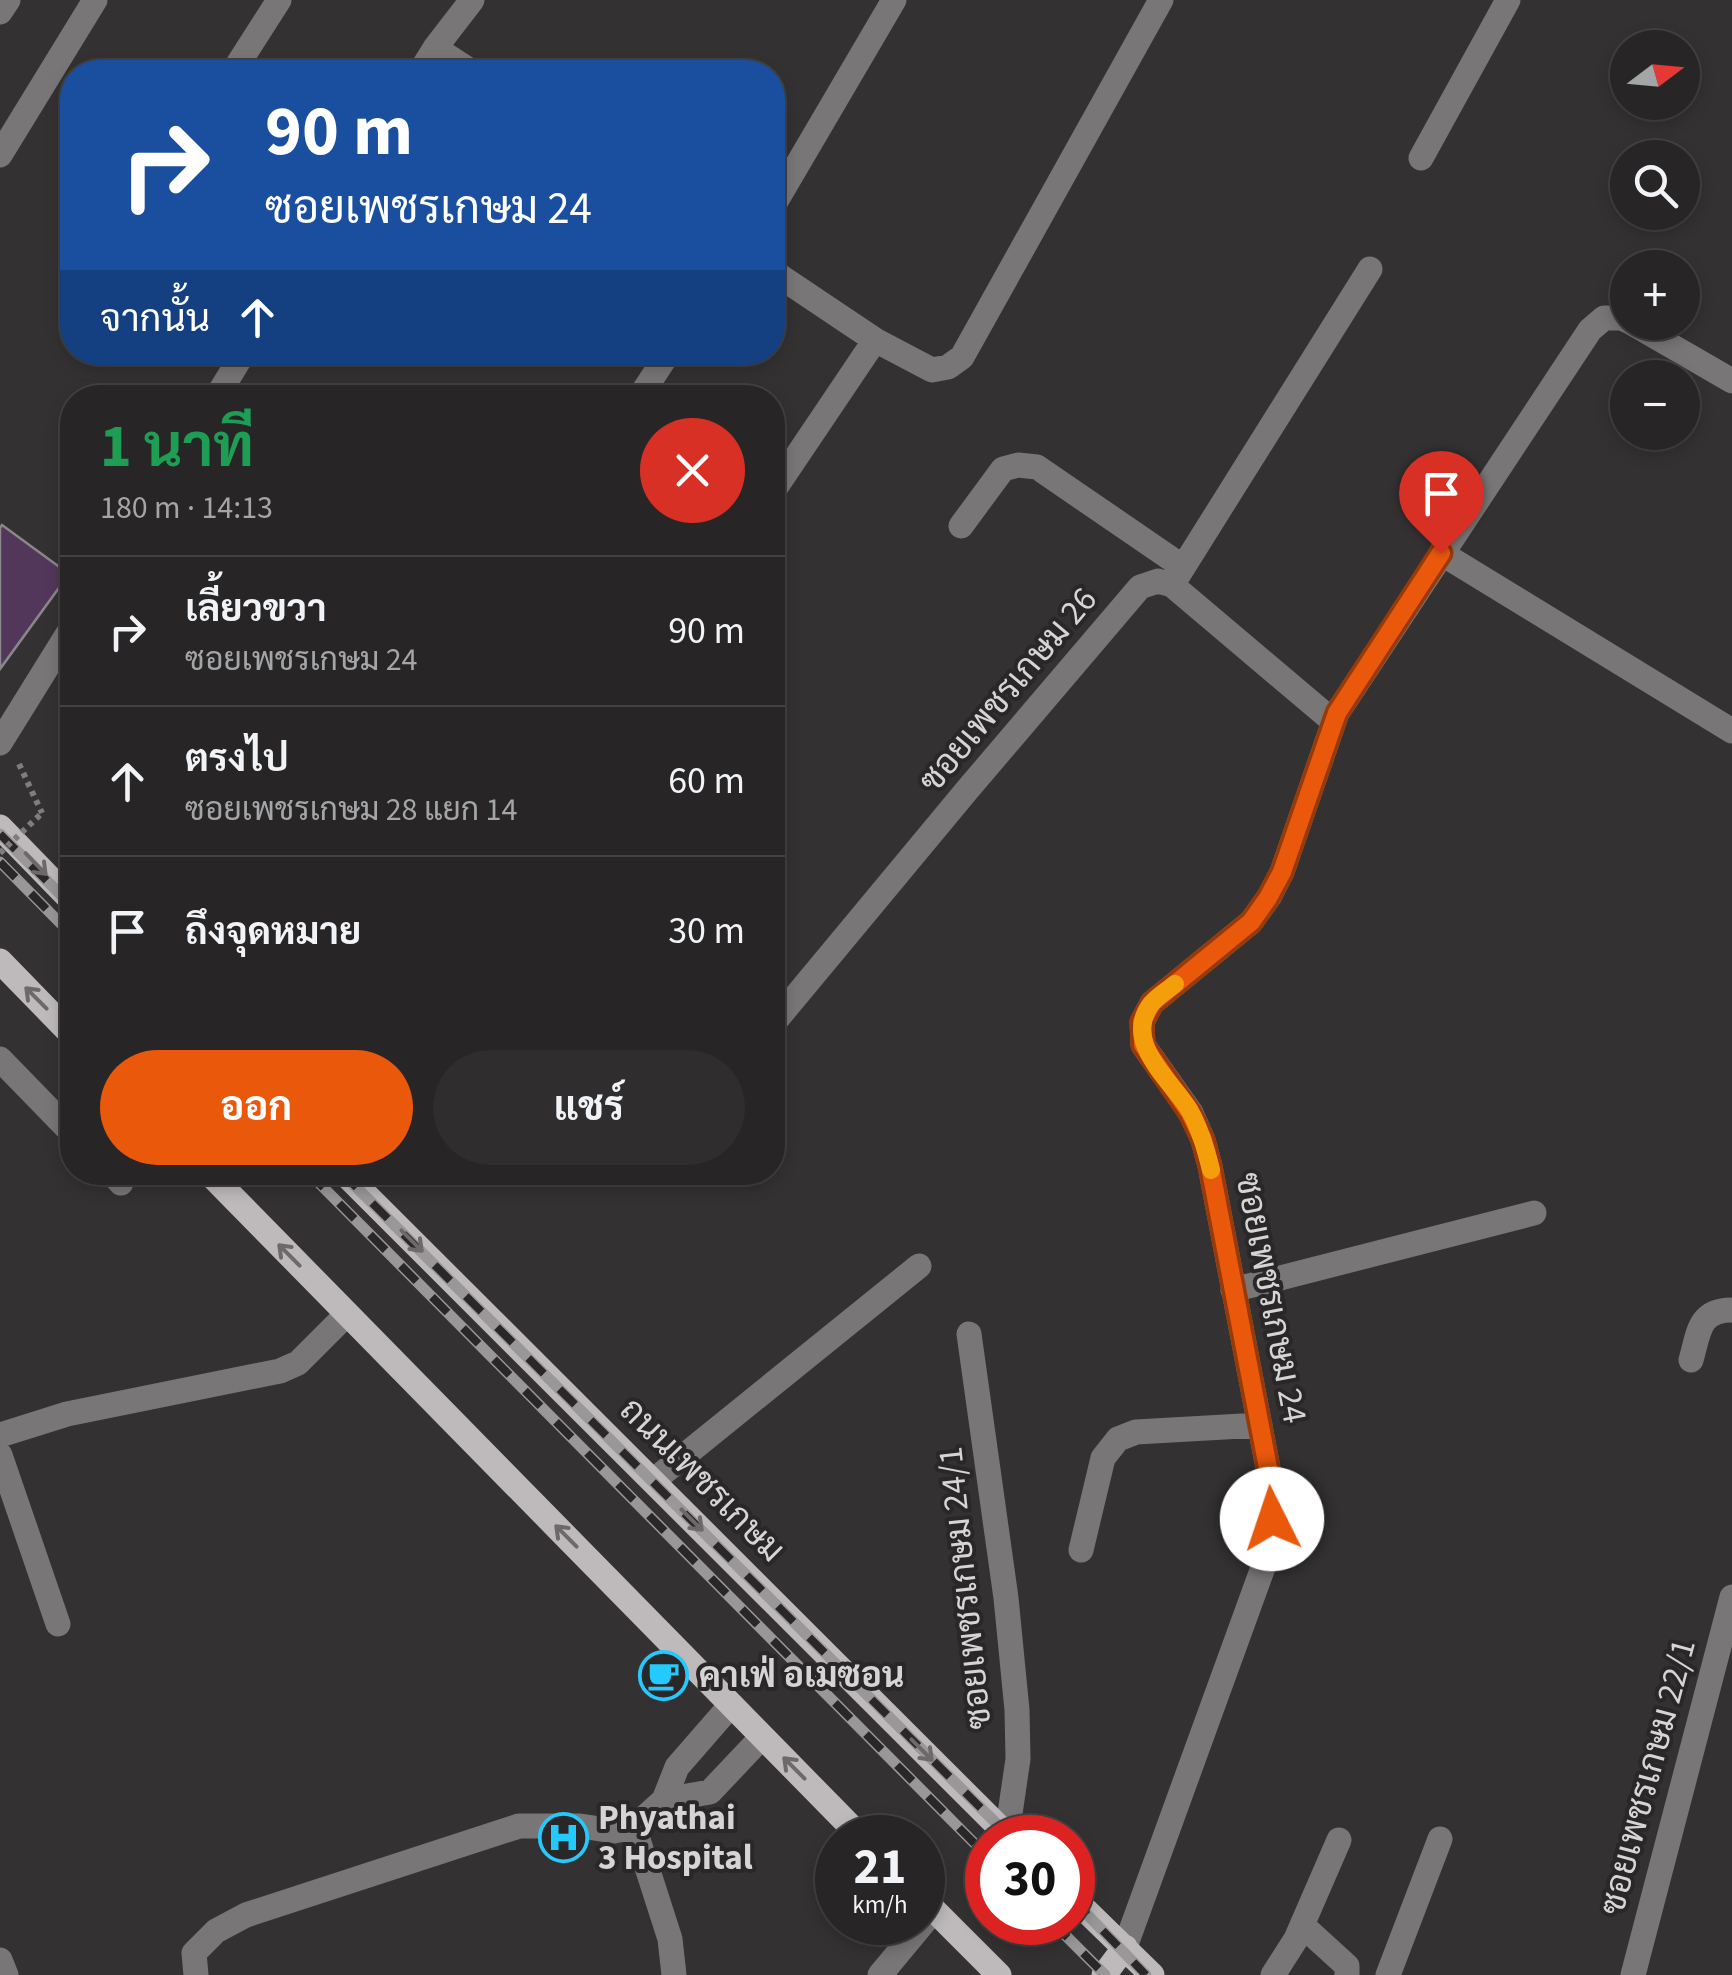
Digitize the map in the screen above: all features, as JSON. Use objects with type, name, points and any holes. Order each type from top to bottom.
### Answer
[{"type":"main road","points":[[0,827],[60,889]]},
{"type":"main road","points":[[3,969],[60,1024]]},
{"type":"main road","points":[[221,1185],[839,1815]]},
{"type":"main road","name":"ถนนเพชรเกษม","points":[[356,1185],[987,1815]]},
{"type":"main road","points":[[1095,1919],[1152,1975]]},
{"type":"main road","points":[[945,1921],[999,1975]]},
{"type":"main road","points":[[1104,1975],[1125,1948]]},
{"type":"street","points":[[0,12],[8,0]]},
{"type":"street","points":[[0,154],[94,0]]},
{"type":"street","points":[[241,60],[279,0]]},
{"type":"street","points":[[785,186],[894,0]]},
{"type":"street","points":[[785,280],[875,340],[932,370],[948,367],[962,357],[1161,0]]},
{"type":"street","points":[[1421,158],[1508,0]]},
{"type":"street","points":[[428,60],[459,4]]},
{"type":"street","points":[[435,48],[454,60]]},
{"type":"street","points":[[1178,576],[1370,270]]},
{"type":"street","name":"ซอยเพชรเกษม 24","points":[[1125,1948],[1265,1562],[1272,1519],[1269,1473],[1203,1140],[1190,1113],[1143,1045],[1142,1022],[1152,1003],[1251,922],[1268,898],[1282,872],[1337,713],[1590,330],[1604,318],[1610,318]]},
{"type":"street","points":[[785,474],[875,340]]},
{"type":"street","points":[[1661,340],[1732,380]]},
{"type":"street","points":[[961,526],[1002,469],[1018,464],[1037,467],[1178,576],[1334,722]]},
{"type":"street","points":[[1441,553],[1732,731]]},
{"type":"street","name":"ซอยเพชรเกษม 26","points":[[785,1010],[1140,587],[1178,576]]},
{"type":"street","points":[[8,735],[60,647]]},
{"type":"street","points":[[0,1059],[60,1121]]},
{"type":"street","points":[[1233,1290],[1534,1214]]},
{"type":"street","points":[[653,1481],[919,1266]]},
{"type":"street","points":[[1691,1360],[1702,1320],[1717,1310],[1732,1310]]},
{"type":"street","points":[[0,1435],[67,1414],[280,1371],[298,1363],[347,1314]]},
{"type":"street","name":"ซอยเพชรเกษม 24/1","points":[[969,1334],[1006,1598],[1016,1710],[1018,1759],[1011,1815]]},
{"type":"street","points":[[1080,1550],[1103,1458],[1118,1439],[1136,1432],[1260,1424]]},
{"type":"street","points":[[0,1455],[58,1624]]},
{"type":"street","name":"ซอยเพชรเกษม 22/1","points":[[1633,1975],[1732,1597]]},
{"type":"street","points":[[196,1975],[194,1953],[216,1931],[246,1916],[519,1826],[614,1830],[634,1827],[664,1800],[677,1767],[732,1705]]},
{"type":"street","points":[[664,1800],[710,1792],[762,1737]]},
{"type":"street","points":[[634,1827],[670,1939],[674,1975]]},
{"type":"street","points":[[1388,1975],[1440,1839]]},
{"type":"street","points":[[1273,1975],[1296,1940],[1339,1840]]},
{"type":"street","points":[[1302,1925],[1347,1966],[1347,1975]]},
{"type":"street","points":[[880,1975],[900,1945]]},
{"type":"street","points":[[0,1960],[6,1975]]},
{"type":"path","points":[[0,853],[42,813],[8,735]]},
{"type":"building","points":[[2,525],[60,567],[60,586],[0,669]]},
{"type":"railway","points":[[0,834],[60,894]]},
{"type":"railway","points":[[0,862],[60,923]]},
{"type":"railway","points":[[321,1185],[965,1834]]},
{"type":"railway","points":[[354,1185],[988,1815]]},
{"type":"railway","points":[[1095,1923],[1146,1975]]},
{"type":"railway","points":[[1075,1945],[1105,1975]]},
{"type":"slow traffic","points":[[1175,984],[1152,1003],[1142,1022],[1143,1045],[1190,1113],[1211,1170]]},
{"type":"place","name":"คาเฟ่ อเมซอน","points":[[664,1676]]},
{"type":"place","name":"Phyathai 3 Hospital","points":[[563,1838]]},
{"type":"route","points":[[1272,1519],[1269,1473],[1210,1166],[1190,1113],[1143,1045],[1142,1022],[1152,1003],[1251,922],[1268,898],[1282,872],[1337,713],[1441,553]]}]
